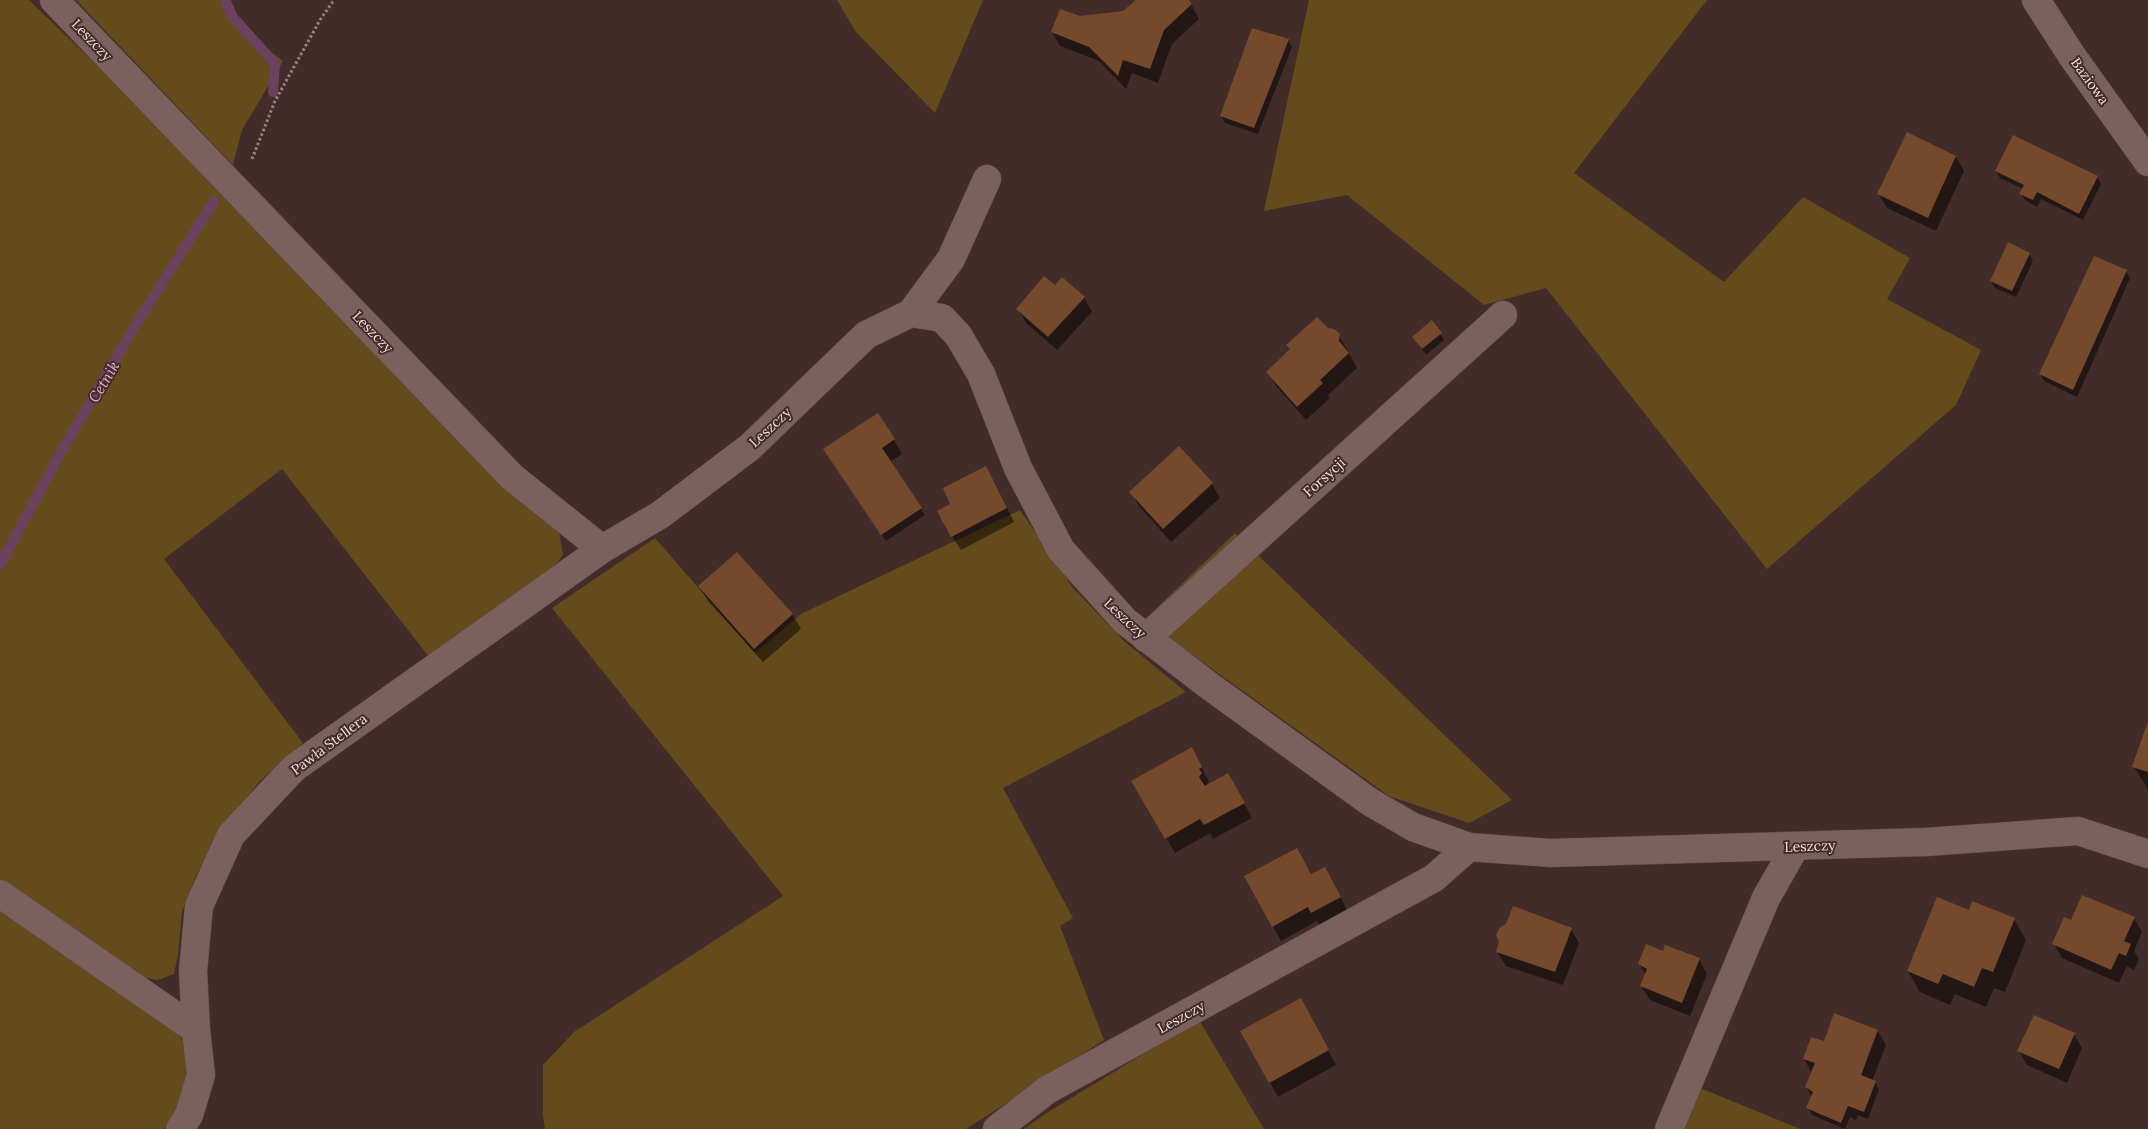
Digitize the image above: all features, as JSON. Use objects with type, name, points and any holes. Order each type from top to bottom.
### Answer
[{"type":"street","name":"Leszczy","points":[[54,0],[512,477],[602,549],[660,515],[750,447],[866,335],[911,314],[942,318],[958,335],[981,374],[1018,468],[1061,550],[1125,621],[1370,802],[1413,827],[1469,847],[1551,853],[1926,842],[2078,831],[2148,854]]},
{"type":"street","name":"Baziowa","points":[[2036,0],[2072,56],[2148,160]]},
{"type":"street","points":[[911,314],[951,259],[987,179]]},
{"type":"street","name":"Forsycji","points":[[1146,638],[1503,315]]},
{"type":"street","name":"Pawła Stellera","points":[[180,1129],[190,1115],[201,1075],[196,1030],[193,971],[199,906],[231,836],[294,768],[602,549]]},
{"type":"street","name":"Leszczy","points":[[998,1129],[1047,1090],[1434,878],[1469,847]]},
{"type":"street","points":[[1669,1129],[1766,898],[1795,847]]},
{"type":"street","points":[[0,894],[196,1030]]},
{"type":"path","points":[[239,194],[276,101],[320,20],[334,0]]},
{"type":"shaded area","points":[[0,0],[29,0],[164,131],[559,532],[563,555],[548,574],[430,658],[282,469],[164,559],[303,743],[259,782],[219,831],[195,878],[182,912],[174,974],[158,980],[135,976],[0,883]]},
{"type":"shaded area","points":[[76,0],[231,0],[245,26],[267,49],[283,61],[242,130],[233,165]]},
{"type":"shaded area","points":[[837,0],[983,0],[935,113],[856,32]]},
{"type":"shaded area","points":[[1309,0],[1707,0],[1574,173],[1724,282],[1803,197],[1910,258],[1887,299],[1981,350],[1956,405],[1767,569],[1546,288],[1484,305],[1347,195],[1264,211]]},
{"type":"shaded area","points":[[1020,510],[1073,588],[1125,642],[1186,692],[1003,788],[1073,918],[1060,926],[1104,1040],[966,1129],[545,1129],[543,1115],[543,1065],[574,1032],[783,896],[552,608],[655,538],[755,653],[801,614]]},
{"type":"shaded area","points":[[1235,533],[1512,800],[1469,823],[1389,796],[1144,620]]},
{"type":"shaded area","points":[[0,907],[163,1021],[184,1041],[189,1065],[184,1092],[175,1115],[164,1129],[0,1129]]},
{"type":"shaded area","points":[[1199,1020],[1264,1129],[1024,1129],[1045,1114]]},
{"type":"shaded area","points":[[1700,1088],[1800,1129],[1684,1129]]},
{"type":"building","points":[[1136,0],[1189,0],[1192,4],[1164,30],[1150,69],[1123,60],[1118,76],[1089,47],[1051,32],[1060,9],[1080,16],[1123,11]]},
{"type":"building","points":[[1252,28],[1289,39],[1254,128],[1220,116]]},
{"type":"building","points":[[1907,132],[1956,156],[1928,218],[1877,194]]},
{"type":"building","points":[[2013,135],[2098,176],[2079,214],[2037,192],[2033,200],[2019,194],[2024,185],[1995,171]]},
{"type":"building","points":[[2008,242],[2030,253],[2012,291],[1990,281]]},
{"type":"building","points":[[2094,256],[2127,270],[2073,390],[2039,374]]},
{"type":"building","points":[[1044,276],[1055,285],[1062,277],[1085,297],[1048,337],[1016,309]]},
{"type":"building","points":[[1317,317],[1328,328],[1334,329],[1340,334],[1339,341],[1349,353],[1320,380],[1323,383],[1297,407],[1266,372],[1290,349],[1286,345]]},
{"type":"building","points":[[1432,320],[1442,333],[1422,349],[1412,337]]},
{"type":"building","points":[[878,413],[895,439],[882,448],[922,508],[881,535],[823,449]]},
{"type":"building","points":[[1179,446],[1213,483],[1163,529],[1129,492]]},
{"type":"building","points":[[986,466],[1007,508],[951,537],[937,511],[950,504],[943,488]]},
{"type":"building","points":[[737,552],[793,614],[754,649],[698,586]]},
{"type":"building","points":[[2148,721],[2148,772],[2132,767]]},
{"type":"building","points":[[1192,747],[1202,767],[1199,769],[1202,773],[1199,777],[1205,786],[1228,773],[1245,803],[1204,825],[1200,819],[1165,839],[1131,781]]},
{"type":"building","points":[[1297,848],[1311,874],[1325,867],[1341,897],[1311,913],[1308,907],[1272,927],[1244,876]]},
{"type":"building","points":[[2082,895],[2135,917],[2124,941],[2131,944],[2126,956],[2119,953],[2111,970],[2052,944],[2064,917],[2071,920]]},
{"type":"building","points":[[1937,897],[1969,910],[1972,901],[2015,918],[1993,972],[1982,968],[1974,987],[1943,974],[1938,984],[1907,971]]},
{"type":"building","points":[[1513,906],[1572,928],[1555,972],[1496,952],[1499,942],[1496,935],[1500,927],[1506,924]]},
{"type":"building","points":[[1646,944],[1663,951],[1665,945],[1700,958],[1682,1003],[1640,986],[1647,969],[1638,964]]},
{"type":"building","points":[[1301,998],[1329,1050],[1269,1083],[1240,1031]]},
{"type":"building","points":[[1834,1013],[1878,1030],[1861,1075],[1876,1081],[1864,1112],[1848,1106],[1841,1123],[1806,1108],[1813,1092],[1805,1087],[1815,1063],[1803,1059],[1811,1037],[1824,1041]]},
{"type":"building","points":[[2034,1015],[2075,1033],[2059,1069],[2017,1051]]},
{"type":"waterway","name":"Cetnik","points":[[225,0],[232,16],[275,64],[273,92]]},
{"type":"waterway","name":"Cetnik","points":[[0,565],[61,452],[135,326],[214,201]]}]
